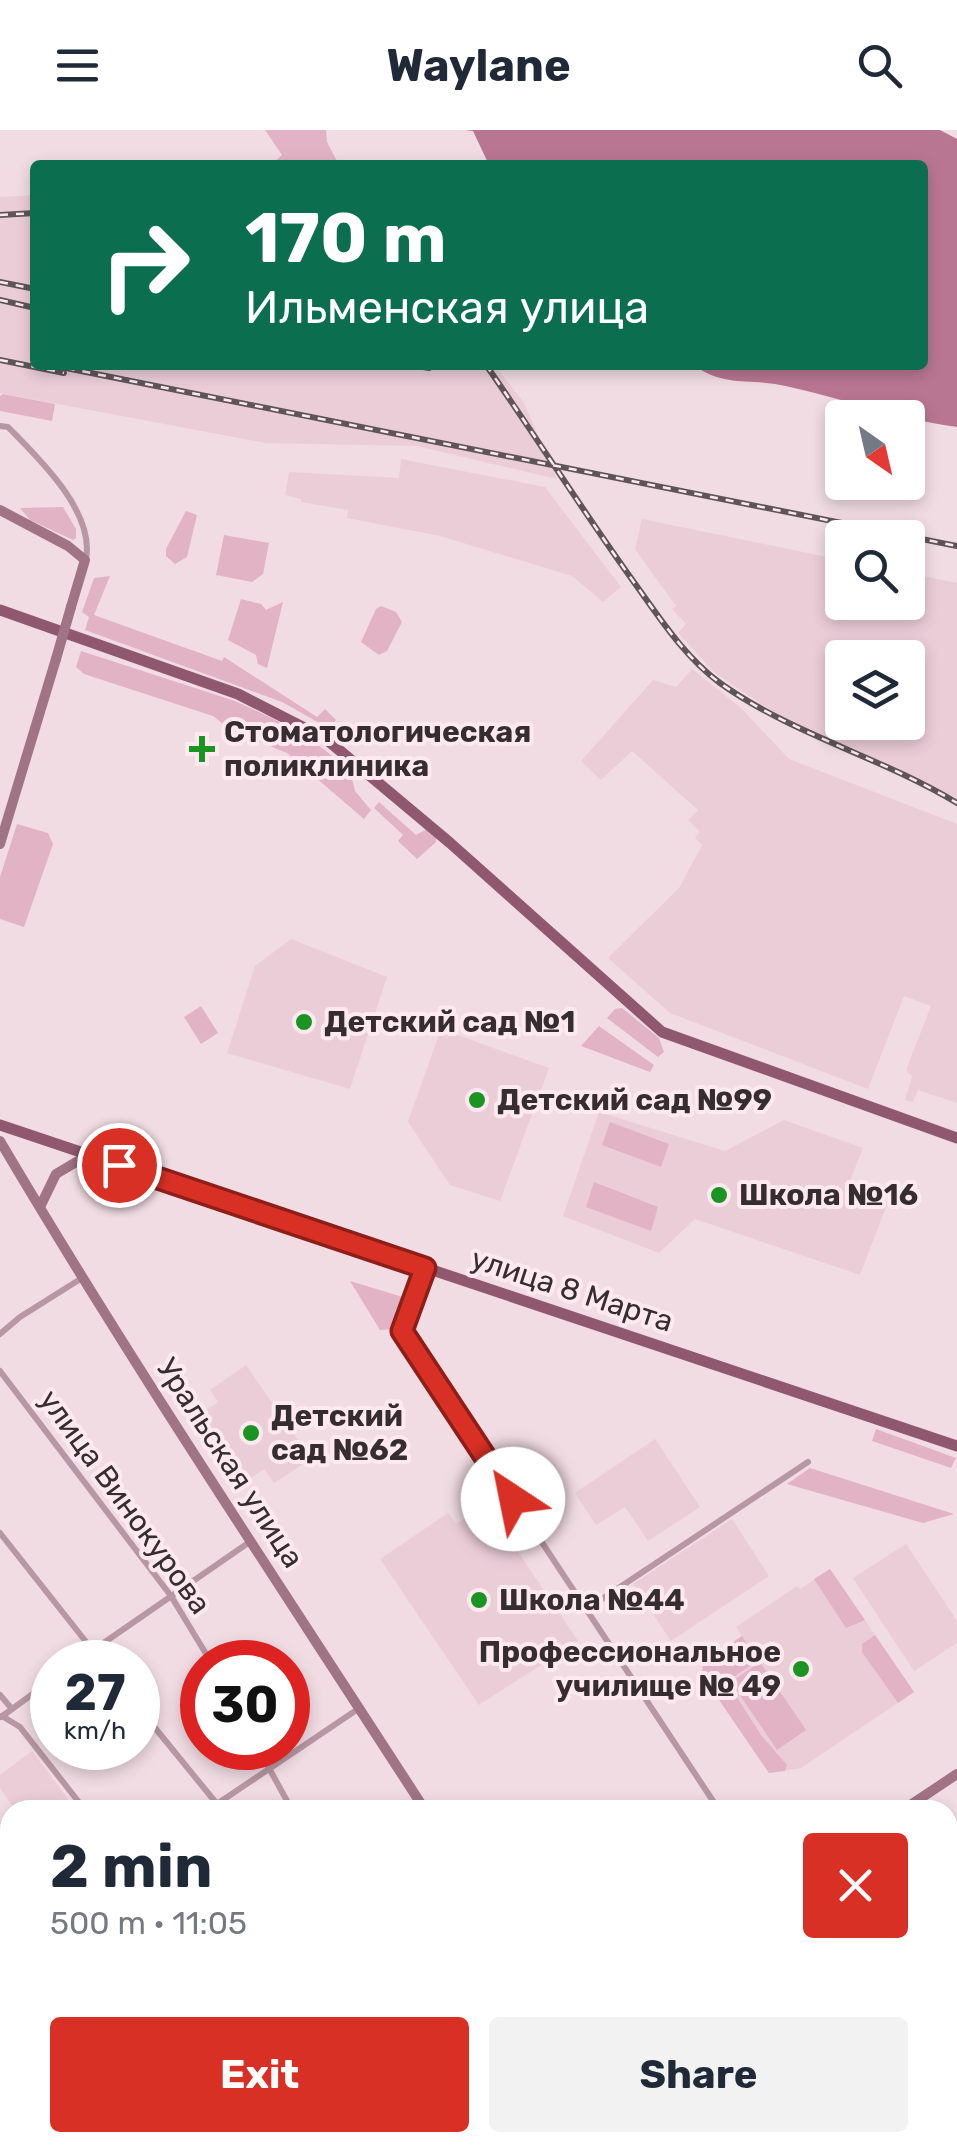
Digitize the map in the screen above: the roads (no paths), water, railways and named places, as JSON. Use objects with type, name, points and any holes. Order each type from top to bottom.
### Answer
[{"type":"main road","points":[[0,610],[238,694],[326,739],[365,769],[662,1032],[957,1138]]},
{"type":"main road","name":"улица 8 Марта","points":[[0,1125],[957,1446]]},
{"type":"street","points":[[0,426],[8,427],[55,476],[84,530],[86,560],[0,844]]},
{"type":"street","points":[[0,510],[68,546],[86,560]]},
{"type":"street","name":"Уральская улица","points":[[0,1141],[119,1340],[419,1800]]},
{"type":"street","points":[[40,1207],[56,1174],[88,1155]]},
{"type":"street","points":[[425,1268],[402,1331],[712,1800]]},
{"type":"street","points":[[0,1334],[82,1278]]},
{"type":"street","name":"улица Винокурова","points":[[0,1371],[171,1596],[198,1640]]},
{"type":"street","points":[[587,1609],[808,1462]]},
{"type":"street","points":[[0,1533],[83,1640]]},
{"type":"street","points":[[108,1640],[252,1540]]},
{"type":"street","points":[[0,1694],[12,1709]]},
{"type":"street","points":[[30,1696],[1,1717],[20,1727],[76,1800]]},
{"type":"street","points":[[310,1741],[359,1708]]},
{"type":"street","points":[[160,1734],[214,1800]]},
{"type":"street","points":[[223,1800],[268,1770],[286,1800]]},
{"type":"street","points":[[918,1800],[957,1774]]},
{"type":"railway","points":[[0,215],[30,213]]},
{"type":"railway","points":[[0,282],[30,288]]},
{"type":"railway","points":[[0,300],[30,307]]},
{"type":"railway","points":[[0,360],[30,366]]},
{"type":"railway","points":[[49,370],[64,373]]},
{"type":"railway","points":[[76,370],[957,546]]},
{"type":"railway","points":[[489,370],[655,611],[707,673],[777,717],[957,803]]},
{"type":"place","name":"Стоматологическая поликлиника","points":[[202,749]]},
{"type":"place","name":"Детский сад №1","points":[[304,1022]]},
{"type":"place","name":"Детский сад №99","points":[[477,1100]]},
{"type":"place","name":"Школа №16","points":[[719,1195]]},
{"type":"place","name":"Детский сад №62","points":[[251,1433]]},
{"type":"place","name":"Школа №44","points":[[479,1600]]},
{"type":"place","name":"Профессиональное училище № 49","points":[[801,1669]]}]
